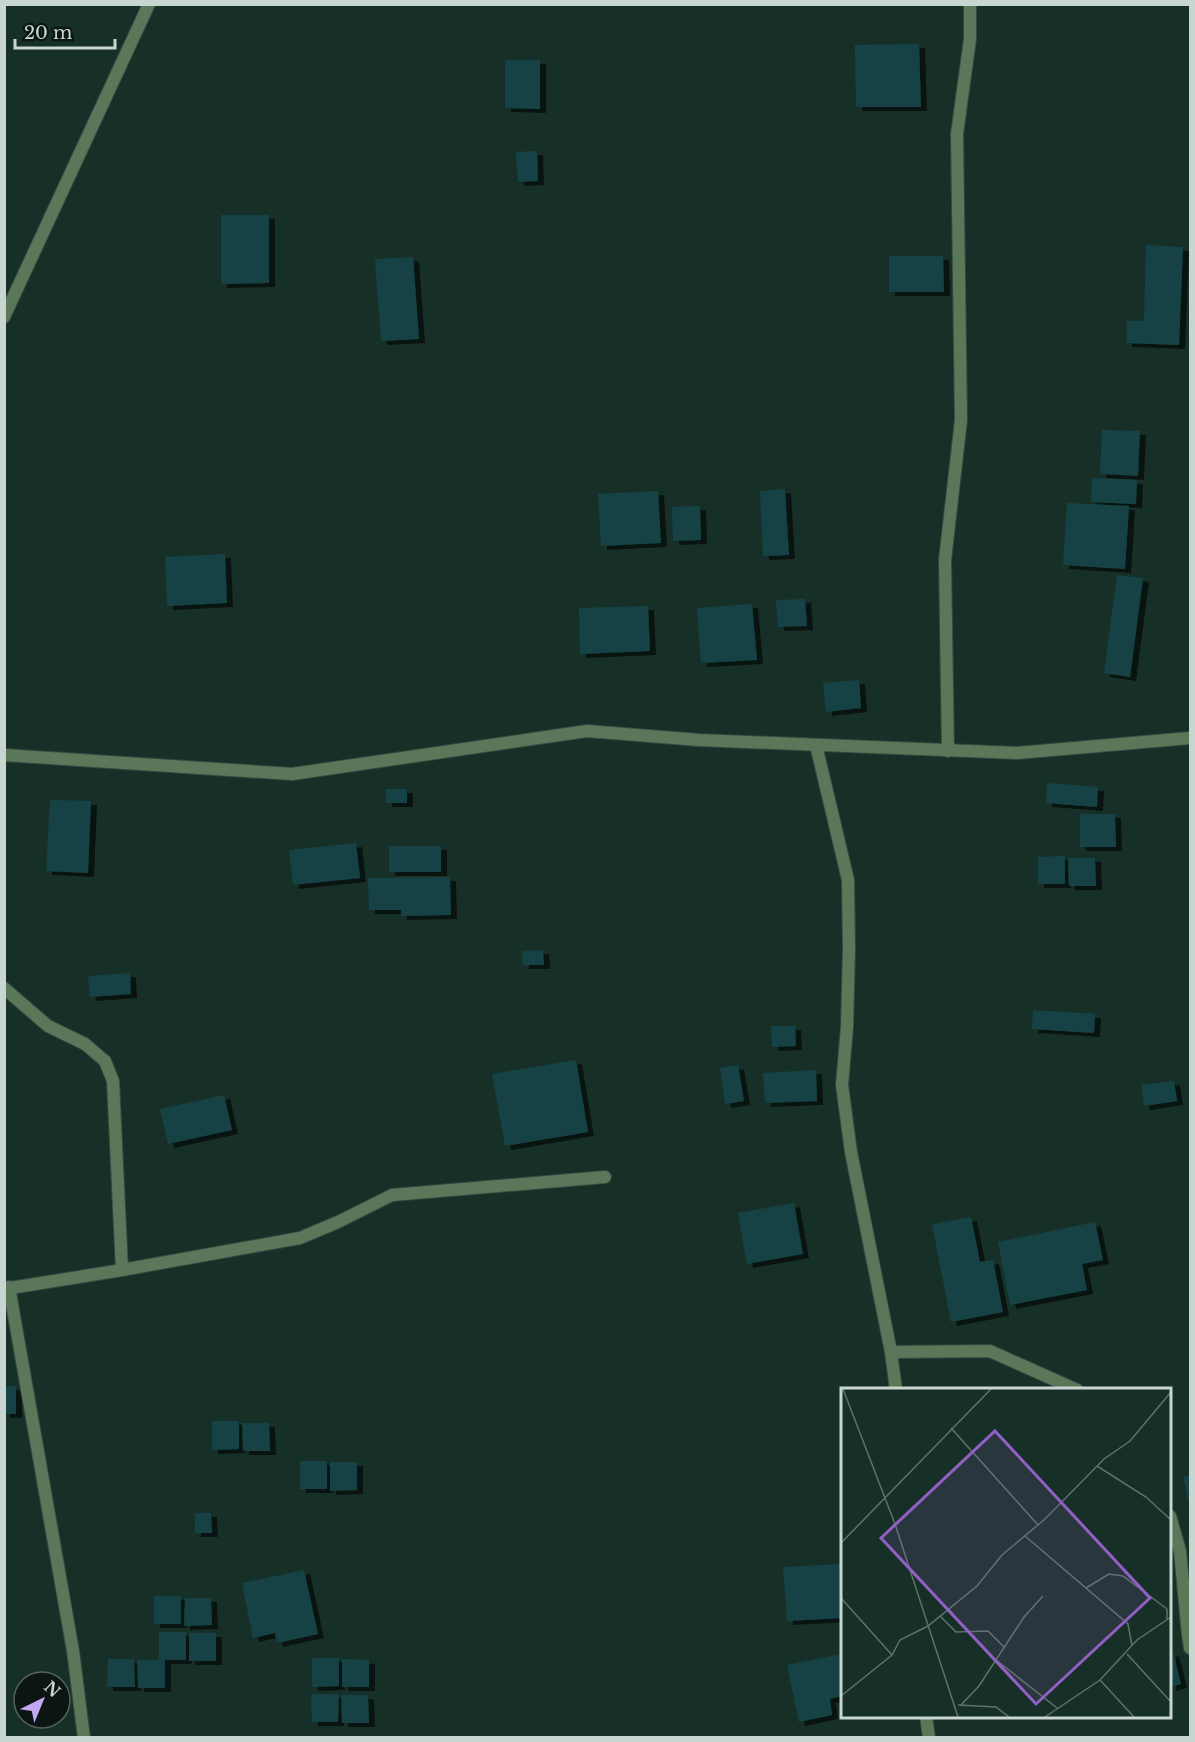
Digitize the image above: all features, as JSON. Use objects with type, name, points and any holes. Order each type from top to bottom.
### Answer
[{"type":"street","points":[[4,317],[149,4]]},
{"type":"street","points":[[948,751],[945,560],[961,420],[957,134],[970,39],[970,4]]},
{"type":"street","points":[[4,755],[292,774],[586,731],[699,740],[1017,753],[1191,738]]},
{"type":"street","points":[[816,745],[848,880],[848,994],[842,1085],[851,1152],[891,1352],[896,1388]]},
{"type":"street","points":[[4,988],[48,1026],[85,1044],[105,1060],[113,1080],[122,1270]]},
{"type":"street","points":[[84,1737],[73,1651],[7,1288],[300,1238],[392,1195],[605,1177]]},
{"type":"street","points":[[891,1352],[990,1351],[1075,1388]]},
{"type":"street","points":[[1171,1520],[1180,1551],[1191,1648]]},
{"type":"street","points":[[926,1718],[929,1737]]},
{"type":"building","points":[[919,44],[921,107],[856,107],[855,45]]},
{"type":"building","points":[[505,60],[540,60],[540,109],[505,108]]},
{"type":"building","points":[[537,151],[538,181],[518,182],[516,152]]},
{"type":"building","points":[[221,215],[269,215],[269,283],[221,284]]},
{"type":"building","points":[[1146,245],[1183,247],[1179,345],[1126,343],[1127,321],[1144,321]]},
{"type":"building","points":[[889,256],[943,256],[944,292],[889,292]]},
{"type":"building","points":[[413,257],[419,339],[381,341],[375,259]]},
{"type":"building","points":[[1102,430],[1140,431],[1138,476],[1100,474]]},
{"type":"building","points":[[1092,478],[1137,480],[1136,504],[1091,502]]},
{"type":"building","points":[[785,489],[789,555],[763,556],[760,491]]},
{"type":"building","points":[[658,491],[661,543],[601,546],[598,494]]},
{"type":"building","points":[[1067,503],[1129,506],[1125,569],[1063,565]]},
{"type":"building","points":[[700,506],[701,540],[673,541],[672,507]]},
{"type":"building","points":[[225,554],[227,603],[167,606],[165,557]]},
{"type":"building","points":[[1117,575],[1143,578],[1130,677],[1104,673]]},
{"type":"building","points":[[805,599],[807,626],[778,627],[776,600]]},
{"type":"building","points":[[752,604],[757,660],[701,663],[697,608]]},
{"type":"building","points":[[648,606],[650,651],[580,654],[579,608]]},
{"type":"building","points":[[859,680],[861,708],[826,712],[823,683]]},
{"type":"building","points":[[1047,783],[1098,787],[1097,807],[1046,803]]},
{"type":"building","points":[[386,789],[407,789],[407,803],[386,803]]},
{"type":"building","points":[[50,800],[91,801],[88,873],[46,871]]},
{"type":"building","points":[[1080,814],[1115,814],[1116,847],[1080,847]]},
{"type":"building","points":[[356,843],[360,878],[293,885],[289,850]]},
{"type":"building","points":[[389,846],[441,846],[441,872],[389,872]]},
{"type":"building","points":[[1065,856],[1065,884],[1038,884],[1038,857]]},
{"type":"building","points":[[1068,858],[1095,858],[1096,886],[1069,886]]},
{"type":"building","points":[[450,877],[451,915],[401,916],[401,910],[369,910],[368,878]]},
{"type":"building","points":[[543,950],[544,965],[523,965],[522,951]]},
{"type":"building","points":[[130,973],[131,994],[90,997],[88,976]]},
{"type":"building","points":[[1033,1010],[1095,1014],[1094,1033],[1032,1029]]},
{"type":"building","points":[[771,1026],[795,1026],[796,1046],[772,1047]]},
{"type":"building","points":[[576,1060],[588,1132],[505,1146],[492,1074]]},
{"type":"building","points":[[738,1065],[744,1101],[725,1104],[720,1068]]},
{"type":"building","points":[[816,1070],[817,1101],[765,1103],[763,1073]]},
{"type":"building","points":[[1174,1081],[1177,1101],[1144,1106],[1141,1085]]},
{"type":"building","points":[[224,1095],[232,1130],[168,1144],[160,1109]]},
{"type":"building","points":[[794,1203],[803,1254],[747,1264],[738,1213]]},
{"type":"building","points":[[971,1217],[980,1262],[993,1260],[1003,1312],[951,1322],[932,1224]]},
{"type":"building","points":[[1095,1222],[1103,1260],[1082,1264],[1087,1290],[1010,1305],[998,1242]]},
{"type":"building","points":[[4,1386],[16,1386],[16,1414],[4,1414]]},
{"type":"building","points":[[212,1421],[239,1421],[239,1449],[212,1450]]},
{"type":"building","points":[[242,1423],[269,1423],[270,1451],[243,1451]]},
{"type":"building","points":[[300,1461],[327,1461],[327,1489],[300,1489]]},
{"type":"building","points":[[330,1462],[357,1462],[357,1490],[330,1491]]},
{"type":"building","points":[[1190,1475],[1190,1506],[1183,1477]]},
{"type":"building","points":[[195,1513],[211,1513],[212,1533],[195,1533]]},
{"type":"building","points":[[841,1564],[841,1618],[787,1621],[783,1567]]},
{"type":"building","points":[[304,1570],[318,1634],[277,1643],[275,1633],[253,1638],[242,1583]]},
{"type":"building","points":[[154,1596],[181,1596],[181,1624],[154,1624]]},
{"type":"building","points":[[185,1598],[211,1598],[212,1625],[184,1626]]},
{"type":"building","points":[[159,1632],[186,1632],[186,1660],[165,1660],[165,1688],[138,1688],[137,1660],[159,1660]]},
{"type":"building","points":[[189,1633],[216,1633],[216,1661],[189,1661]]},
{"type":"building","points":[[1173,1652],[1181,1684],[1171,1687],[1171,1653]]},
{"type":"building","points":[[841,1654],[841,1696],[830,1699],[832,1715],[799,1722],[787,1665]]},
{"type":"building","points":[[312,1658],[339,1658],[339,1686],[312,1687]]},
{"type":"building","points":[[108,1659],[134,1659],[135,1687],[107,1687]]},
{"type":"building","points":[[342,1659],[369,1660],[369,1687],[342,1687]]},
{"type":"building","points":[[311,1694],[339,1694],[338,1722],[312,1722]]},
{"type":"building","points":[[341,1695],[368,1695],[369,1723],[342,1723]]}]
